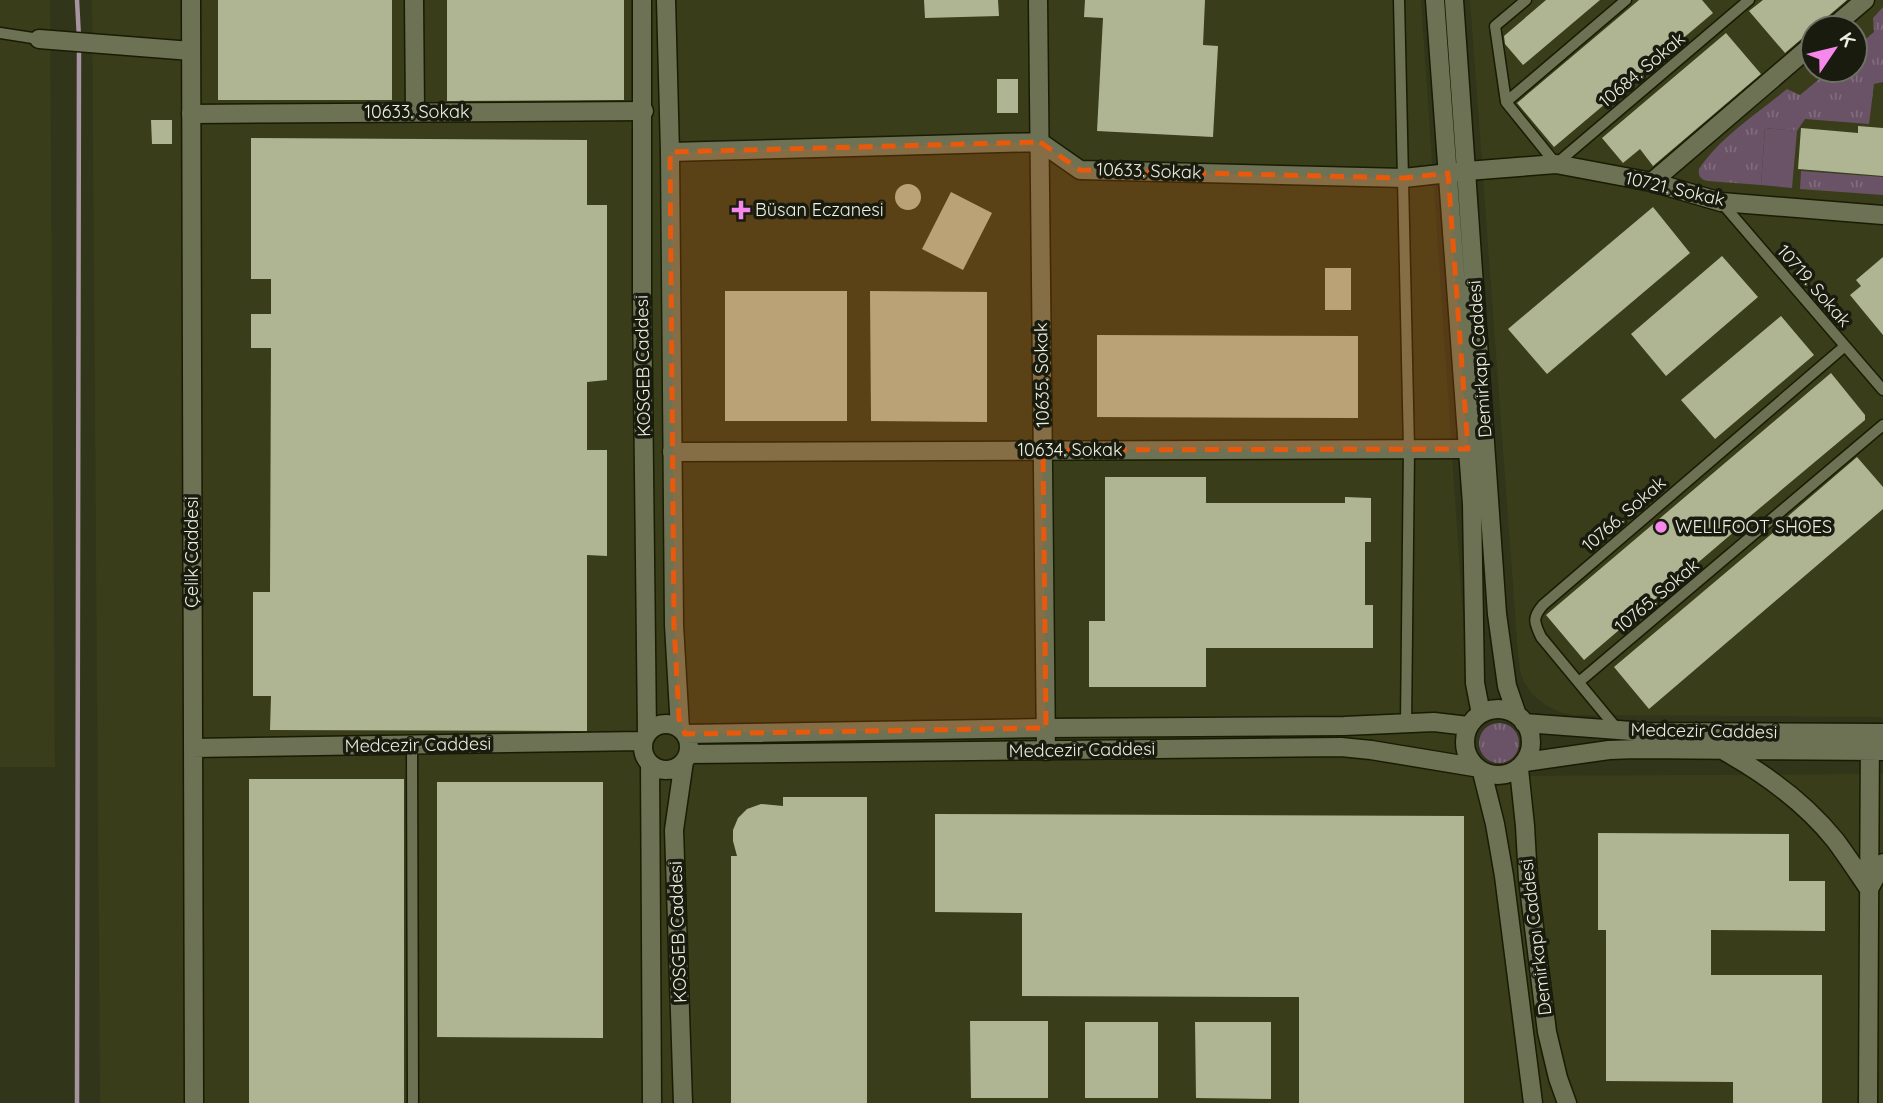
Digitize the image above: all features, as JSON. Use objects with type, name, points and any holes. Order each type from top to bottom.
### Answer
[{"type":"street","name":"Çelik Caddesi","points":[[191,0],[194,1103]]},
{"type":"street","points":[[414,0],[415,112]]},
{"type":"street","name":"KOSGEB Caddesi","points":[[642,0],[645,737]]},
{"type":"street","name":"KOSGEB Caddesi","points":[[666,0],[674,625],[683,731]]},
{"type":"street","name":"10635. Sokak","points":[[1038,0],[1046,751]]},
{"type":"street","name":"Demirkapı Caddesi","points":[[1435,0],[1472,504],[1474,720]]},
{"type":"street","name":"Demirkapı Caddesi","points":[[1454,0],[1497,614],[1507,686],[1521,719]]},
{"type":"street","points":[[1848,14],[1865,0]]},
{"type":"street","points":[[39,39],[191,51]]},
{"type":"street","points":[[1652,181],[1799,56]]},
{"type":"street","name":"10633. Sokak","points":[[191,114],[643,111]]},
{"type":"street","points":[[670,152],[1040,142]]},
{"type":"street","name":"10633. Sokak","points":[[1040,142],[1080,170],[1404,178],[1467,171]]},
{"type":"street","name":"10721. Sokak","points":[[1467,171],[1556,164],[1652,181],[1721,202],[1883,215]]},
{"type":"street","name":"10634. Sokak","points":[[672,452],[1468,449]]},
{"type":"street","points":[[1499,709],[1521,719],[1529,732],[1531,742],[1530,752],[1522,765],[1510,774],[1501,776],[1478,769],[1469,760],[1465,751],[1465,734],[1474,720],[1489,710],[1499,709]]},
{"type":"street","name":"Medcezir Caddesi","points":[[1521,719],[1645,732],[1876,733]]},
{"type":"street","name":"Medcezir Caddesi","points":[[683,731],[1406,724],[1474,720]]},
{"type":"street","points":[[659,724],[674,725],[683,731],[688,740],[686,757],[679,766],[672,769],[657,768],[650,764],[644,753],[645,737],[659,724]]},
{"type":"street","points":[[1868,1103],[1876,1038],[1869,889],[1876,733]]},
{"type":"street","name":"Medcezir Caddesi","points":[[193,748],[411,745],[645,737]]},
{"type":"street","name":"Medcezir Caddesi","points":[[686,757],[1341,747],[1478,769]]},
{"type":"street","name":"Medcezir Caddesi","points":[[1522,765],[1609,750],[1876,751]]},
{"type":"street","points":[[1723,750],[1771,780],[1814,817],[1869,889]]},
{"type":"street","name":"KOSGEB Caddesi","points":[[683,1103],[674,830],[686,757]]},
{"type":"street","name":"KOSGEB Caddesi","points":[[650,764],[652,1103]]},
{"type":"street","name":"Demirkapı Caddesi","points":[[1522,765],[1528,879],[1548,1032],[1567,1103]]},
{"type":"street","name":"Demirkapı Caddesi","points":[[1478,769],[1502,867],[1533,1103]]},
{"type":"street","points":[[1869,889],[1883,863]]},
{"type":"lane","points":[[1399,0],[1409,449],[1406,724]]},
{"type":"lane","points":[[1526,0],[1512,6],[1494,26],[1506,102],[1556,164]]},
{"type":"lane","points":[[1506,102],[1626,0]]},
{"type":"lane","name":"10684. Sokak","points":[[1556,164],[1749,0]]},
{"type":"lane","points":[[0,33],[39,39]]},
{"type":"lane","name":"10719. Sokak","points":[[1721,202],[1883,390]]},
{"type":"lane","name":"10766. Sokak","points":[[1618,730],[1541,637],[1534,624],[1536,614],[1543,605],[1845,346]]},
{"type":"lane","name":"10765. Sokak","points":[[1579,682],[1883,425]]},
{"type":"lane","points":[[411,745],[413,1103]]},
{"type":"highlighted area","points":[[1040,142],[1080,170],[1404,178],[1448,173],[1468,449],[1043,450],[1046,728],[685,734],[679,719],[674,625],[670,152]]},
{"type":"shaded area","points":[[0,0],[50,0],[55,767],[0,767]]},
{"type":"shaded area","points":[[92,0],[1421,0],[1474,776],[1883,774],[1883,1103],[100,1103]]},
{"type":"shaded area","points":[[1470,0],[1883,0],[1883,717],[1573,715],[1545,705],[1532,694],[1520,671]]},
{"type":"green space","points":[[1883,7],[1883,82],[1874,84],[1869,124],[1805,119],[1797,131],[1765,128],[1761,185],[1708,181],[1700,177],[1699,169],[1717,147],[1787,89],[1800,95],[1813,84],[1869,84],[1869,36],[1874,32],[1873,18]]},
{"type":"green space","points":[[1765,128],[1797,131],[1792,188],[1761,185]]},
{"type":"green space","points":[[1801,171],[1883,177],[1883,195],[1800,189]]},
{"type":"green space","points":[[1499,723],[1513,729],[1519,743],[1513,757],[1499,763],[1485,757],[1479,743],[1485,729]]},
{"type":"building","points":[[218,0],[392,0],[392,100],[218,100]]},
{"type":"building","points":[[447,0],[624,0],[624,100],[447,101]]},
{"type":"building","points":[[924,0],[998,0],[999,16],[925,18]]},
{"type":"building","points":[[1085,0],[1205,0],[1203,45],[1218,46],[1213,137],[1097,131],[1103,18],[1084,17]]},
{"type":"building","points":[[1546,0],[1600,0],[1523,65],[1505,44],[1504,36]]},
{"type":"building","points":[[1639,0],[1702,0],[1713,13],[1554,147],[1517,103]]},
{"type":"building","points":[[1763,0],[1847,0],[1831,14],[1799,14],[1799,41],[1785,53],[1749,11]]},
{"type":"building","points":[[1726,33],[1761,74],[1653,166],[1640,149],[1623,163],[1602,138]]},
{"type":"building","points":[[997,79],[1018,79],[1018,113],[997,113]]},
{"type":"building","points":[[151,120],[172,120],[172,144],[152,144]]},
{"type":"building","points":[[1858,126],[1883,128],[1883,176],[1798,169],[1801,128],[1858,133]]},
{"type":"building","points":[[251,138],[587,140],[587,205],[607,205],[607,380],[587,382],[587,450],[607,450],[607,556],[587,555],[587,731],[270,730],[271,696],[253,696],[253,592],[270,592],[271,348],[251,348],[251,314],[271,314],[271,279],[251,279]]},
{"type":"building","points":[[908,184],[917,188],[921,197],[917,206],[908,210],[899,206],[895,197],[899,188]]},
{"type":"building","points":[[951,192],[992,213],[963,270],[922,249]]},
{"type":"building","points":[[1653,207],[1690,253],[1547,374],[1508,329]]},
{"type":"building","points":[[1722,256],[1758,297],[1666,376],[1631,334]]},
{"type":"building","points":[[1883,257],[1883,335],[1850,295],[1861,286],[1856,280]]},
{"type":"building","points":[[1325,268],[1351,268],[1351,310],[1325,310]]},
{"type":"building","points":[[725,291],[847,291],[847,421],[725,421]]},
{"type":"building","points":[[870,291],[987,292],[987,422],[871,421]]},
{"type":"building","points":[[1781,316],[1814,355],[1715,439],[1681,400]]},
{"type":"building","points":[[1097,335],[1358,336],[1358,418],[1097,417]]},
{"type":"building","points":[[1831,373],[1865,415],[1865,420],[1584,660],[1546,615]]},
{"type":"building","points":[[1857,457],[1883,487],[1883,509],[1649,709],[1614,667],[1782,525],[1780,523]]},
{"type":"building","points":[[1105,477],[1206,477],[1206,503],[1345,503],[1345,497],[1371,498],[1371,542],[1365,542],[1365,605],[1373,605],[1373,648],[1206,648],[1206,687],[1089,687],[1089,621],[1105,621]]},
{"type":"building","points":[[249,779],[404,779],[404,1103],[249,1103]]},
{"type":"building","points":[[437,782],[603,782],[603,1038],[437,1037]]},
{"type":"building","points":[[783,797],[867,797],[867,1103],[731,1103],[731,856],[737,856],[733,830],[738,818],[747,809],[761,804],[783,806]]},
{"type":"building","points":[[935,814],[1464,816],[1464,1103],[1299,1103],[1299,997],[1022,996],[1022,913],[935,912]]},
{"type":"building","points":[[1598,833],[1789,834],[1789,881],[1825,881],[1825,931],[1711,930],[1711,975],[1822,975],[1822,1103],[1733,1103],[1733,1082],[1606,1081],[1606,930],[1598,930]]},
{"type":"building","points":[[970,1021],[1048,1021],[1048,1098],[971,1098]]},
{"type":"building","points":[[1085,1022],[1158,1022],[1158,1098],[1085,1098]]},
{"type":"building","points":[[1195,1022],[1271,1022],[1271,1099],[1196,1098]]},
{"type":"waterway","points":[[77,0],[79,38]]},
{"type":"waterway","points":[[77,1103],[79,46]]},
{"type":"place","name":"Büsan Eczanesi","points":[[741,210]]},
{"type":"place","name":"WELLFOOT SHOES","points":[[1661,527]]}]
